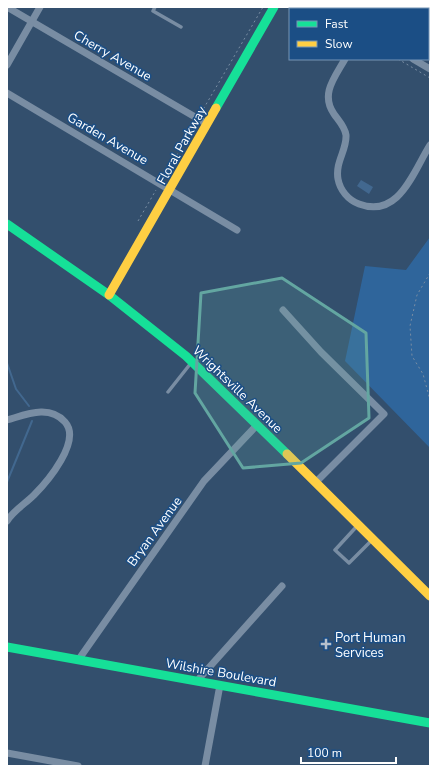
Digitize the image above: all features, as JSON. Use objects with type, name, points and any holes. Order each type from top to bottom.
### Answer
[{"type":"street","name":"Cherry Avenue","points":[[7,7],[207,124]]},
{"type":"street","points":[[7,65],[40,7]]},
{"type":"street","name":"Floral Parkway","points":[[109,295],[274,7]]},
{"type":"street","points":[[344,60],[329,87],[328,101],[345,132],[346,140],[339,159],[337,173],[340,187],[348,197],[358,204],[371,207],[380,206],[394,200],[405,188],[430,145]]},
{"type":"street","points":[[415,60],[430,69]]},
{"type":"street","name":"Garden Avenue","points":[[7,93],[238,230]]},
{"type":"street","name":"Wrightsville Avenue","points":[[7,224],[109,295],[192,362],[316,482],[430,596]]},
{"type":"street","points":[[283,310],[321,352],[384,414],[316,482]]},
{"type":"street","points":[[7,420],[36,412],[53,414],[65,422],[69,428],[70,435],[66,452],[49,476],[33,496],[17,509],[7,521]]},
{"type":"street","name":"Bryan Avenue","points":[[79,659],[204,481],[257,424]]},
{"type":"street","points":[[197,681],[282,586]]},
{"type":"street","name":"Wilshire Boulevard","points":[[7,647],[430,723]]},
{"type":"street","points":[[206,766],[220,685]]},
{"type":"street","points":[[7,753],[78,766]]},
{"type":"lane","points":[[155,7],[153,11],[181,27]]},
{"type":"lane","points":[[168,392],[192,362]]},
{"type":"lane","points":[[358,525],[335,550],[349,563],[373,539]]},
{"type":"path","points":[[400,60],[430,78]]},
{"type":"path","points":[[430,273],[417,295],[410,326],[412,356],[423,374],[430,400]]},
{"type":"highlighted area","points":[[282,278],[366,333],[369,418],[301,463],[243,468],[195,393],[201,293]]},
{"type":"shaded area","points":[[361,180],[373,187],[369,194],[357,186]]},
{"type":"shaded area","points":[[430,237],[430,448],[345,361],[365,266],[406,270]]},
{"type":"waterway","points":[[7,363],[16,389],[29,406]]},
{"type":"waterway","points":[[7,482],[32,421]]},
{"type":"traffic: fast","points":[[216,108],[274,7]]},
{"type":"traffic: fast","points":[[7,224],[109,295],[186,356],[287,454]]},
{"type":"traffic: fast","points":[[7,647],[430,723]]},
{"type":"traffic: slow","points":[[109,295],[216,108]]},
{"type":"traffic: slow","points":[[287,454],[430,596]]},
{"type":"place","name":"Port Human Services","points":[[326,644]]}]
